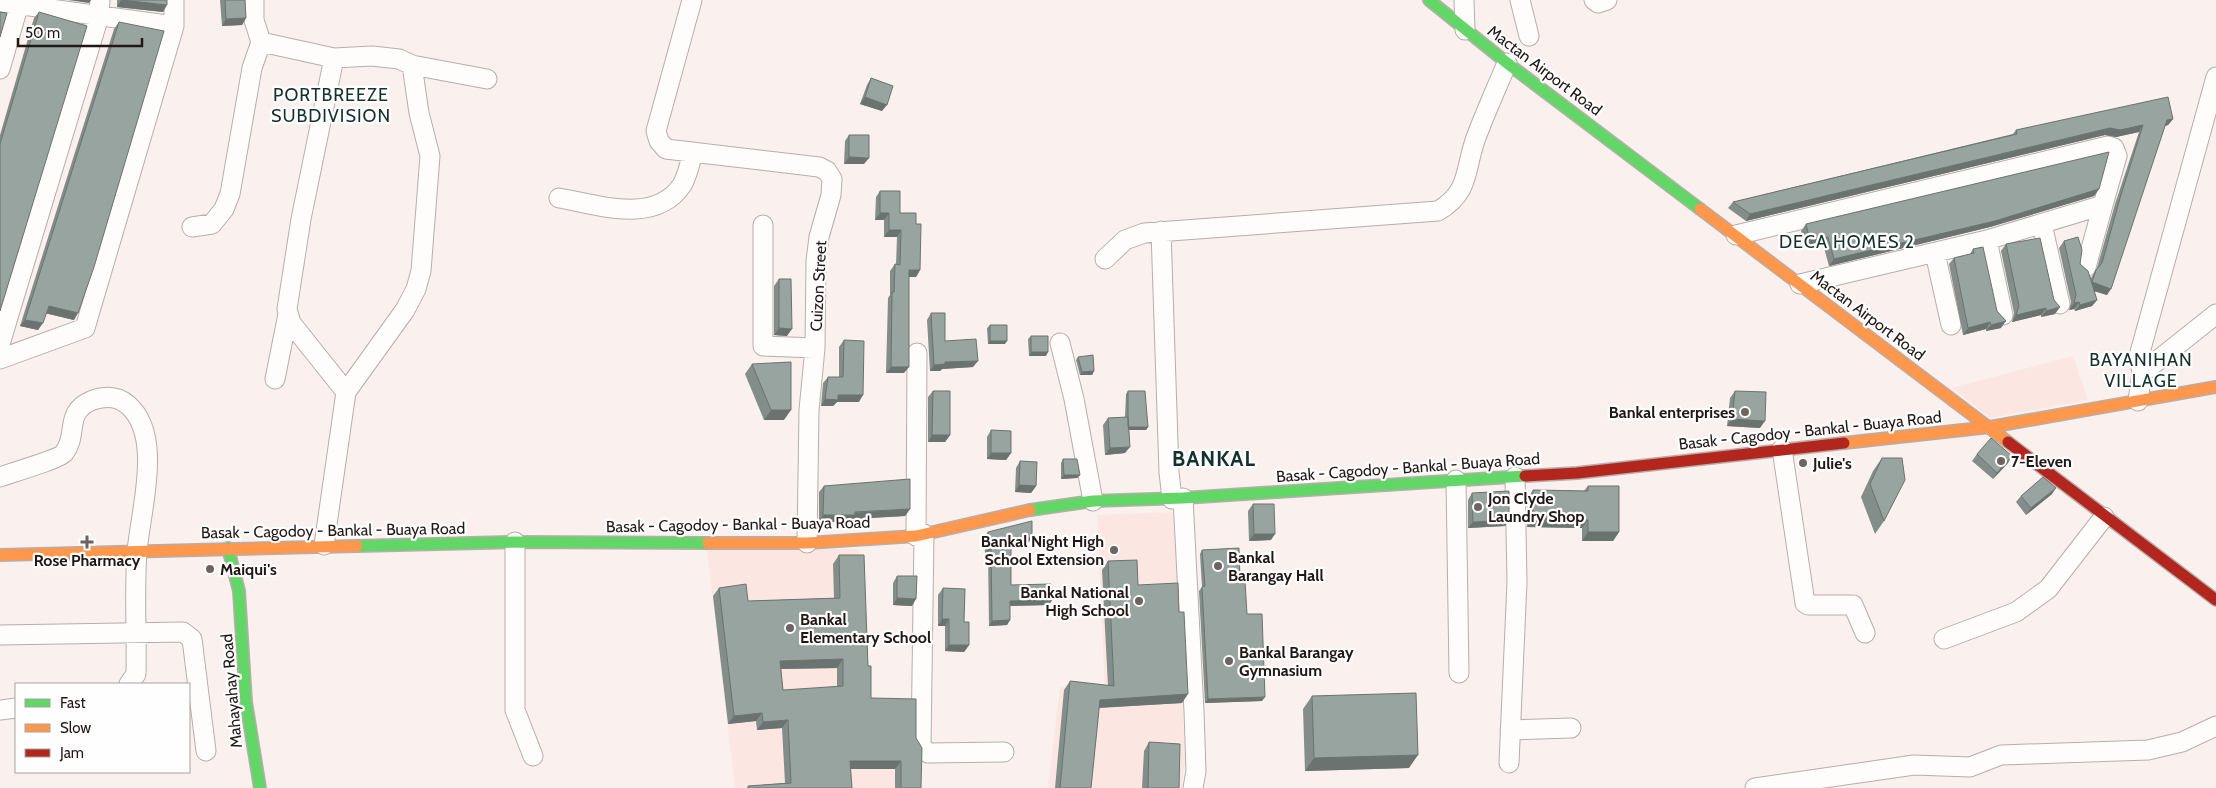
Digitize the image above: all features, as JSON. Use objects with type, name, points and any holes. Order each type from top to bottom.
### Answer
[{"type":"street","points":[[0,360],[85,328],[174,26],[174,0]]},
{"type":"street","points":[[192,227],[212,224],[227,202],[254,61],[262,42],[256,28],[254,0]]},
{"type":"street","name":"Cuizon Street","points":[[692,0],[656,131],[659,141],[666,149],[819,167],[826,171],[832,179],[831,195],[819,237],[816,261],[815,348],[809,410],[807,543]]},
{"type":"street","name":"Mactan Airport Road","points":[[1429,0],[1506,63],[1990,427],[2104,517],[2216,600]]},
{"type":"street","points":[[1464,0],[1465,30]]},
{"type":"street","points":[[1520,0],[1529,36]]},
{"type":"street","points":[[0,2],[100,8],[174,26]]},
{"type":"street","points":[[0,69],[20,2]]},
{"type":"street","points":[[0,344],[100,8]]},
{"type":"street","points":[[262,42],[334,58],[372,56],[399,59],[412,65],[487,79]]},
{"type":"street","points":[[334,58],[301,219],[287,304],[291,322],[346,392]]},
{"type":"street","points":[[1104,259],[1125,240],[1144,233],[1438,211],[1452,202],[1467,178],[1476,138],[1506,63]]},
{"type":"street","points":[[324,545],[346,392],[404,310],[416,289],[421,271],[430,156],[419,114],[412,65]]},
{"type":"street","points":[[2138,401],[2142,373],[2139,356],[2215,86]]},
{"type":"street","points":[[1736,235],[2108,146],[2114,148],[2116,156],[2086,267]]},
{"type":"street","points":[[559,198],[628,210],[660,205],[672,197],[683,183],[693,152]]},
{"type":"street","points":[[1800,284],[1987,240],[2103,205]]},
{"type":"street","points":[[2042,224],[2060,304]]},
{"type":"street","points":[[763,225],[764,346],[815,348]]},
{"type":"street","points":[[1161,232],[1169,472],[1177,498],[1195,761],[1193,788]]},
{"type":"street","points":[[1987,240],[2003,315]]},
{"type":"street","points":[[1934,253],[1951,325]]},
{"type":"street","points":[[275,379],[288,314]]},
{"type":"street","points":[[2142,373],[2216,314]]},
{"type":"street","points":[[1060,343],[1074,399],[1093,501]]},
{"type":"street","points":[[917,354],[922,746],[928,754],[1004,752]]},
{"type":"street","name":"Basak - Cagodoy - Bankal - Buaya Road","points":[[0,555],[137,553],[324,545],[515,542],[807,543],[920,535],[1046,506],[1093,501],[1177,498],[1577,473],[1990,427],[2216,387]]},
{"type":"street","points":[[0,477],[62,455],[72,440],[71,422],[78,410],[92,400],[109,397],[121,399],[130,407],[140,421],[146,444],[148,470],[137,553],[136,674],[130,683]]},
{"type":"street","points":[[1782,449],[1805,603],[1808,605],[1853,605],[1865,633]]},
{"type":"street","points":[[1509,763],[1517,582],[1515,477]]},
{"type":"street","points":[[1456,480],[1459,673]]},
{"type":"street","points":[[1944,639],[2016,612],[2048,589],[2104,517]]},
{"type":"street","points":[[515,542],[515,710],[533,756]]},
{"type":"street","name":"Mahayahay Road","points":[[239,591],[259,547]]},
{"type":"street","name":"Mahayahay Road","points":[[228,548],[239,591],[246,702],[260,788]]},
{"type":"street","points":[[0,635],[137,635],[183,632],[192,639],[196,728],[206,751]]},
{"type":"street","points":[[0,710],[15,708]]},
{"type":"street","points":[[1755,788],[1914,765],[1970,767],[2001,755],[2148,750],[2182,742],[2216,726]]},
{"type":"street","points":[[1510,730],[1571,728]]},
{"type":"shaded area","points":[[2073,356],[2088,400],[1990,418],[1952,388]]},
{"type":"shaded area","name":"Bankal National High School","points":[[1174,512],[1185,759],[1181,788],[1048,788],[1060,687],[1105,691],[1097,515]]},
{"type":"shaded area","name":"Bankal Elementary School","points":[[859,549],[867,706],[917,788],[735,788],[707,550]]},
{"type":"building","points":[[121,0],[167,0],[167,5]]},
{"type":"building","points":[[225,0],[245,0],[246,18],[226,19]]},
{"type":"building","points":[[0,12],[7,13],[0,37]]},
{"type":"building","points":[[39,12],[87,26],[0,311],[0,144]]},
{"type":"building","points":[[119,22],[164,31],[94,267],[78,313],[49,306],[43,323],[25,320]]},
{"type":"building","points":[[871,78],[893,86],[887,105],[865,97]]},
{"type":"building","points":[[2168,97],[2173,119],[2167,120],[2111,289],[2092,282],[2096,270],[2102,263],[2143,125],[2120,130],[2110,128],[1750,214],[1733,202],[2017,134],[2016,130]]},
{"type":"building","points":[[849,135],[869,135],[869,158],[849,157]]},
{"type":"building","points":[[2109,152],[2099,189],[1995,221],[1834,259],[1828,237],[1810,241],[1806,224]]},
{"type":"building","points":[[880,191],[900,191],[900,213],[916,213],[916,224],[921,224],[920,270],[909,270],[909,367],[891,367],[892,292],[894,292],[895,264],[900,265],[901,230],[889,230],[889,213],[880,213]]},
{"type":"building","points":[[2078,237],[2082,250],[2080,264],[2088,271],[2097,300],[2080,305],[2079,302],[2074,303],[2076,295],[2064,241]]},
{"type":"building","points":[[2040,238],[2054,300],[2060,307],[2046,311],[2046,308],[2016,315],[2019,306],[2006,244]]},
{"type":"building","points":[[1983,247],[1997,311],[2006,321],[1991,325],[1990,322],[1968,328],[1954,258],[1974,253],[1973,249]]},
{"type":"building","points":[[779,279],[791,279],[792,329],[779,328]]},
{"type":"building","points":[[931,313],[945,313],[945,341],[976,339],[978,361],[945,362],[945,364],[934,365]]},
{"type":"building","points":[[990,325],[1007,325],[1007,341],[990,341]]},
{"type":"building","points":[[1031,336],[1048,336],[1048,352],[1031,352]]},
{"type":"building","points":[[844,340],[864,341],[863,395],[838,395],[838,400],[825,399],[828,377],[843,377]]},
{"type":"building","points":[[1093,355],[1094,371],[1082,372],[1078,357]]},
{"type":"building","points":[[791,362],[791,410],[771,410],[752,364]]},
{"type":"building","points":[[933,391],[950,391],[950,435],[932,435]]},
{"type":"building","points":[[1128,391],[1145,391],[1148,427],[1128,427]]},
{"type":"building","name":"Bankal enterprises","points":[[1735,391],[1766,392],[1765,421],[1732,419]]},
{"type":"building","points":[[1128,417],[1130,447],[1110,448],[1108,418]]},
{"type":"building","points":[[991,430],[1011,431],[1011,453],[991,453]]},
{"type":"building","points":[[1991,438],[2012,456],[1997,473],[1977,454]]},
{"type":"building","points":[[1882,458],[1902,458],[1905,480],[1884,521],[1870,484]]},
{"type":"building","points":[[1063,459],[1077,459],[1080,475],[1064,475]]},
{"type":"building","points":[[1020,461],[1037,462],[1036,486],[1019,485]]},
{"type":"building","points":[[2043,477],[2056,488],[2031,508],[2021,496]]},
{"type":"building","points":[[910,479],[910,509],[855,512],[855,515],[823,515],[824,486]]},
{"type":"building","points":[[1588,486],[1619,486],[1619,532],[1588,532],[1588,520],[1533,518],[1533,490],[1588,491]]},
{"type":"building","points":[[1509,491],[1509,520],[1473,522],[1472,493]]},
{"type":"building","points":[[1253,504],[1274,504],[1275,534],[1254,534]]},
{"type":"building","points":[[1032,521],[1032,538],[1011,537],[1011,585],[1051,584],[1052,600],[1010,601],[1010,620],[992,621],[991,548],[989,548],[988,532]]},
{"type":"building","points":[[1239,548],[1240,581],[1245,581],[1247,614],[1262,614],[1265,697],[1208,699],[1202,587],[1205,586],[1202,550]]},
{"type":"building","name":"Bankal Elementary School","points":[[839,555],[864,555],[868,666],[871,666],[871,698],[916,699],[916,738],[922,748],[921,788],[901,788],[901,761],[850,761],[852,788],[749,788],[748,786],[791,783],[788,720],[763,722],[762,713],[734,716],[719,588],[746,584],[748,601],[840,598]],"holes":[[[843,659],[843,686],[783,690],[780,661]]]},
{"type":"building","points":[[1137,560],[1138,585],[1178,583],[1179,612],[1184,612],[1188,694],[1100,700],[1091,788],[1060,788],[1070,681],[1114,686],[1108,561]]},
{"type":"building","points":[[897,576],[917,576],[916,599],[897,598]]},
{"type":"building","points":[[943,588],[965,589],[964,622],[969,622],[969,645],[949,645],[949,619],[942,619]]},
{"type":"building","points":[[1416,693],[1418,755],[1314,758],[1312,696]]},
{"type":"building","points":[[1149,742],[1180,744],[1179,788],[1148,788]]},
{"type":"traffic: fast","points":[[1429,0],[1507,63],[1700,209]]},
{"type":"traffic: fast","points":[[1030,510],[1093,501],[1183,498],[1525,476]]},
{"type":"traffic: fast","points":[[357,546],[515,542],[708,543]]},
{"type":"traffic: fast","points":[[228,548],[239,591],[246,702],[260,788]]},
{"type":"traffic: slow","points":[[1700,209],[2008,442]]},
{"type":"traffic: slow","points":[[1844,443],[1990,427],[2216,387]]},
{"type":"traffic: slow","points":[[708,543],[807,543],[916,536],[1030,510]]},
{"type":"traffic: slow","points":[[0,555],[357,546]]},
{"type":"traffic: jam","points":[[2008,442],[2216,600]]},
{"type":"traffic: jam","points":[[1525,476],[1577,473],[1844,443]]},
{"type":"place","name":"Bankal enterprises","points":[[1745,412]]},
{"type":"place","name":"7-Eleven","points":[[2001,461]]},
{"type":"place","name":"Julie's","points":[[1803,463]]},
{"type":"place","name":"Jon Clyde Laundry Shop","points":[[1478,507]]},
{"type":"place","name":"Rose Pharmacy","points":[[87,542]]},
{"type":"place","name":"Bankal Night High School Extension","points":[[1114,550]]},
{"type":"place","name":"Bankal Barangay Hall","points":[[1218,566]]},
{"type":"place","name":"Maiqui's","points":[[210,569]]},
{"type":"place","name":"Bankal National High School","points":[[1139,601]]},
{"type":"place","name":"Bankal Elementary School","points":[[790,628]]},
{"type":"place","name":"Bankal Barangay Gymnasium","points":[[1229,661]]},
{"type":"district","name":"PORTBREEZE SUBDIVISION","points":[[331,105]]},
{"type":"district","name":"DECA HOMES 2","points":[[1847,242]]},
{"type":"district","name":"BAYANIHAN VILLAGE","points":[[2141,370]]},
{"type":"district","name":"BANKAL","points":[[1214,459]]}]
